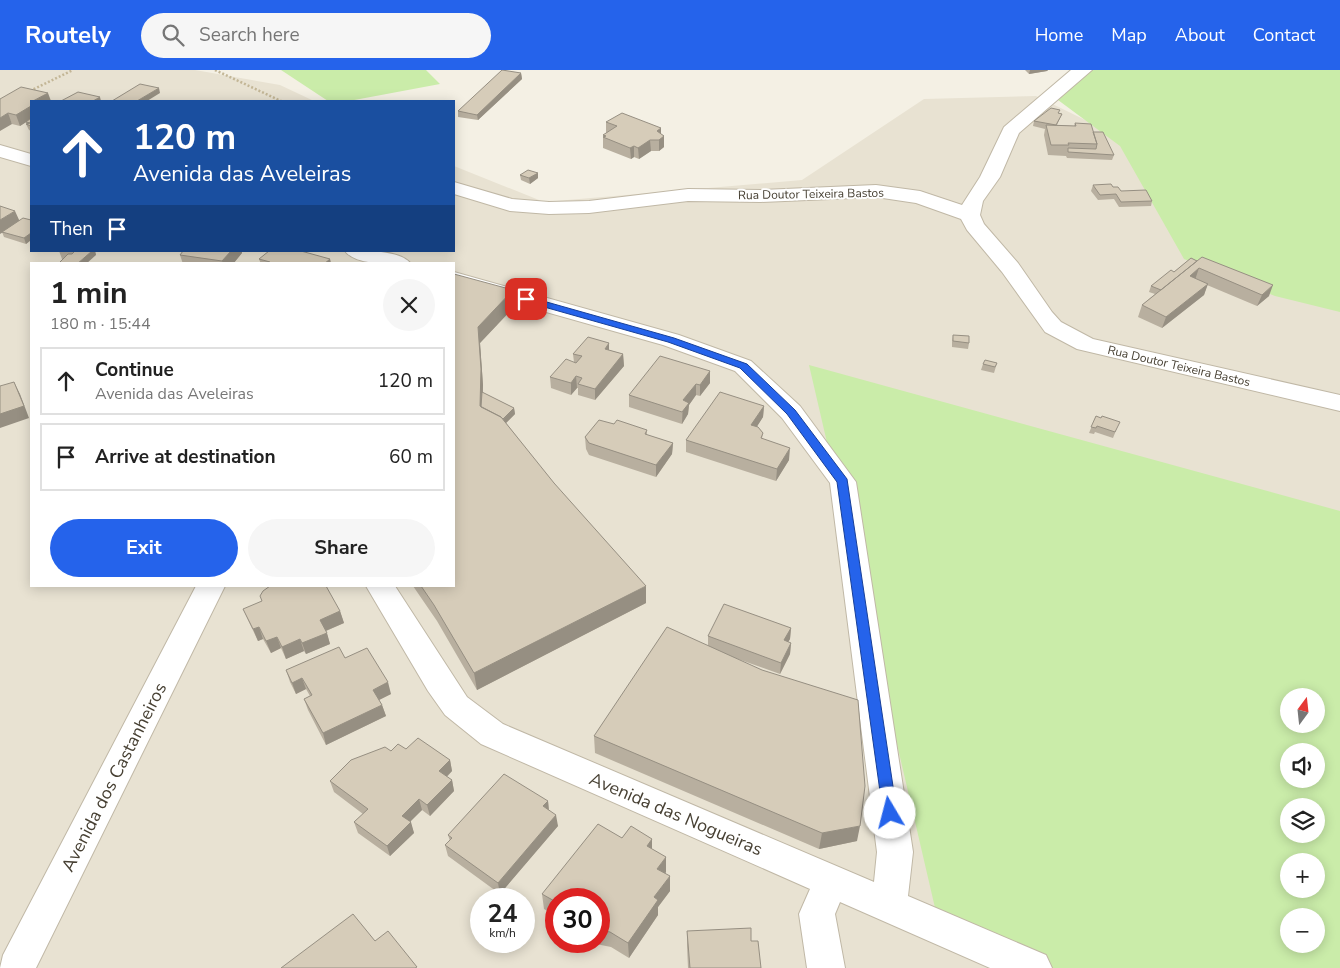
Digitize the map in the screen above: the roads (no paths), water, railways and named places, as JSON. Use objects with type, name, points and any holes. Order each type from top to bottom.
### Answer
[{"type":"street","points":[[970,215],[973,201],[990,177],[1011,131],[1061,86],[1083,70]]},
{"type":"street","points":[[1,152],[30,160]]},
{"type":"street","name":"Rua Doutor Teixeira Bastos","points":[[455,188],[510,205],[549,208],[589,207],[688,195],[761,196],[876,191],[920,197],[970,215],[974,226],[1010,268],[1044,317],[1053,327],[1085,344],[1340,403]]},
{"type":"street","points":[[360,252],[394,262]]},
{"type":"street","points":[[455,279],[671,340],[743,366],[791,412],[843,482],[895,852],[889,906]]},
{"type":"street","name":"Avenida dos Castanheiros","points":[[16,968],[210,587]]},
{"type":"street","name":"Avenida das Nogueiras","points":[[381,587],[438,682],[456,706],[492,734],[1033,968]]},
{"type":"street","points":[[826,968],[817,914],[831,881]]}]
